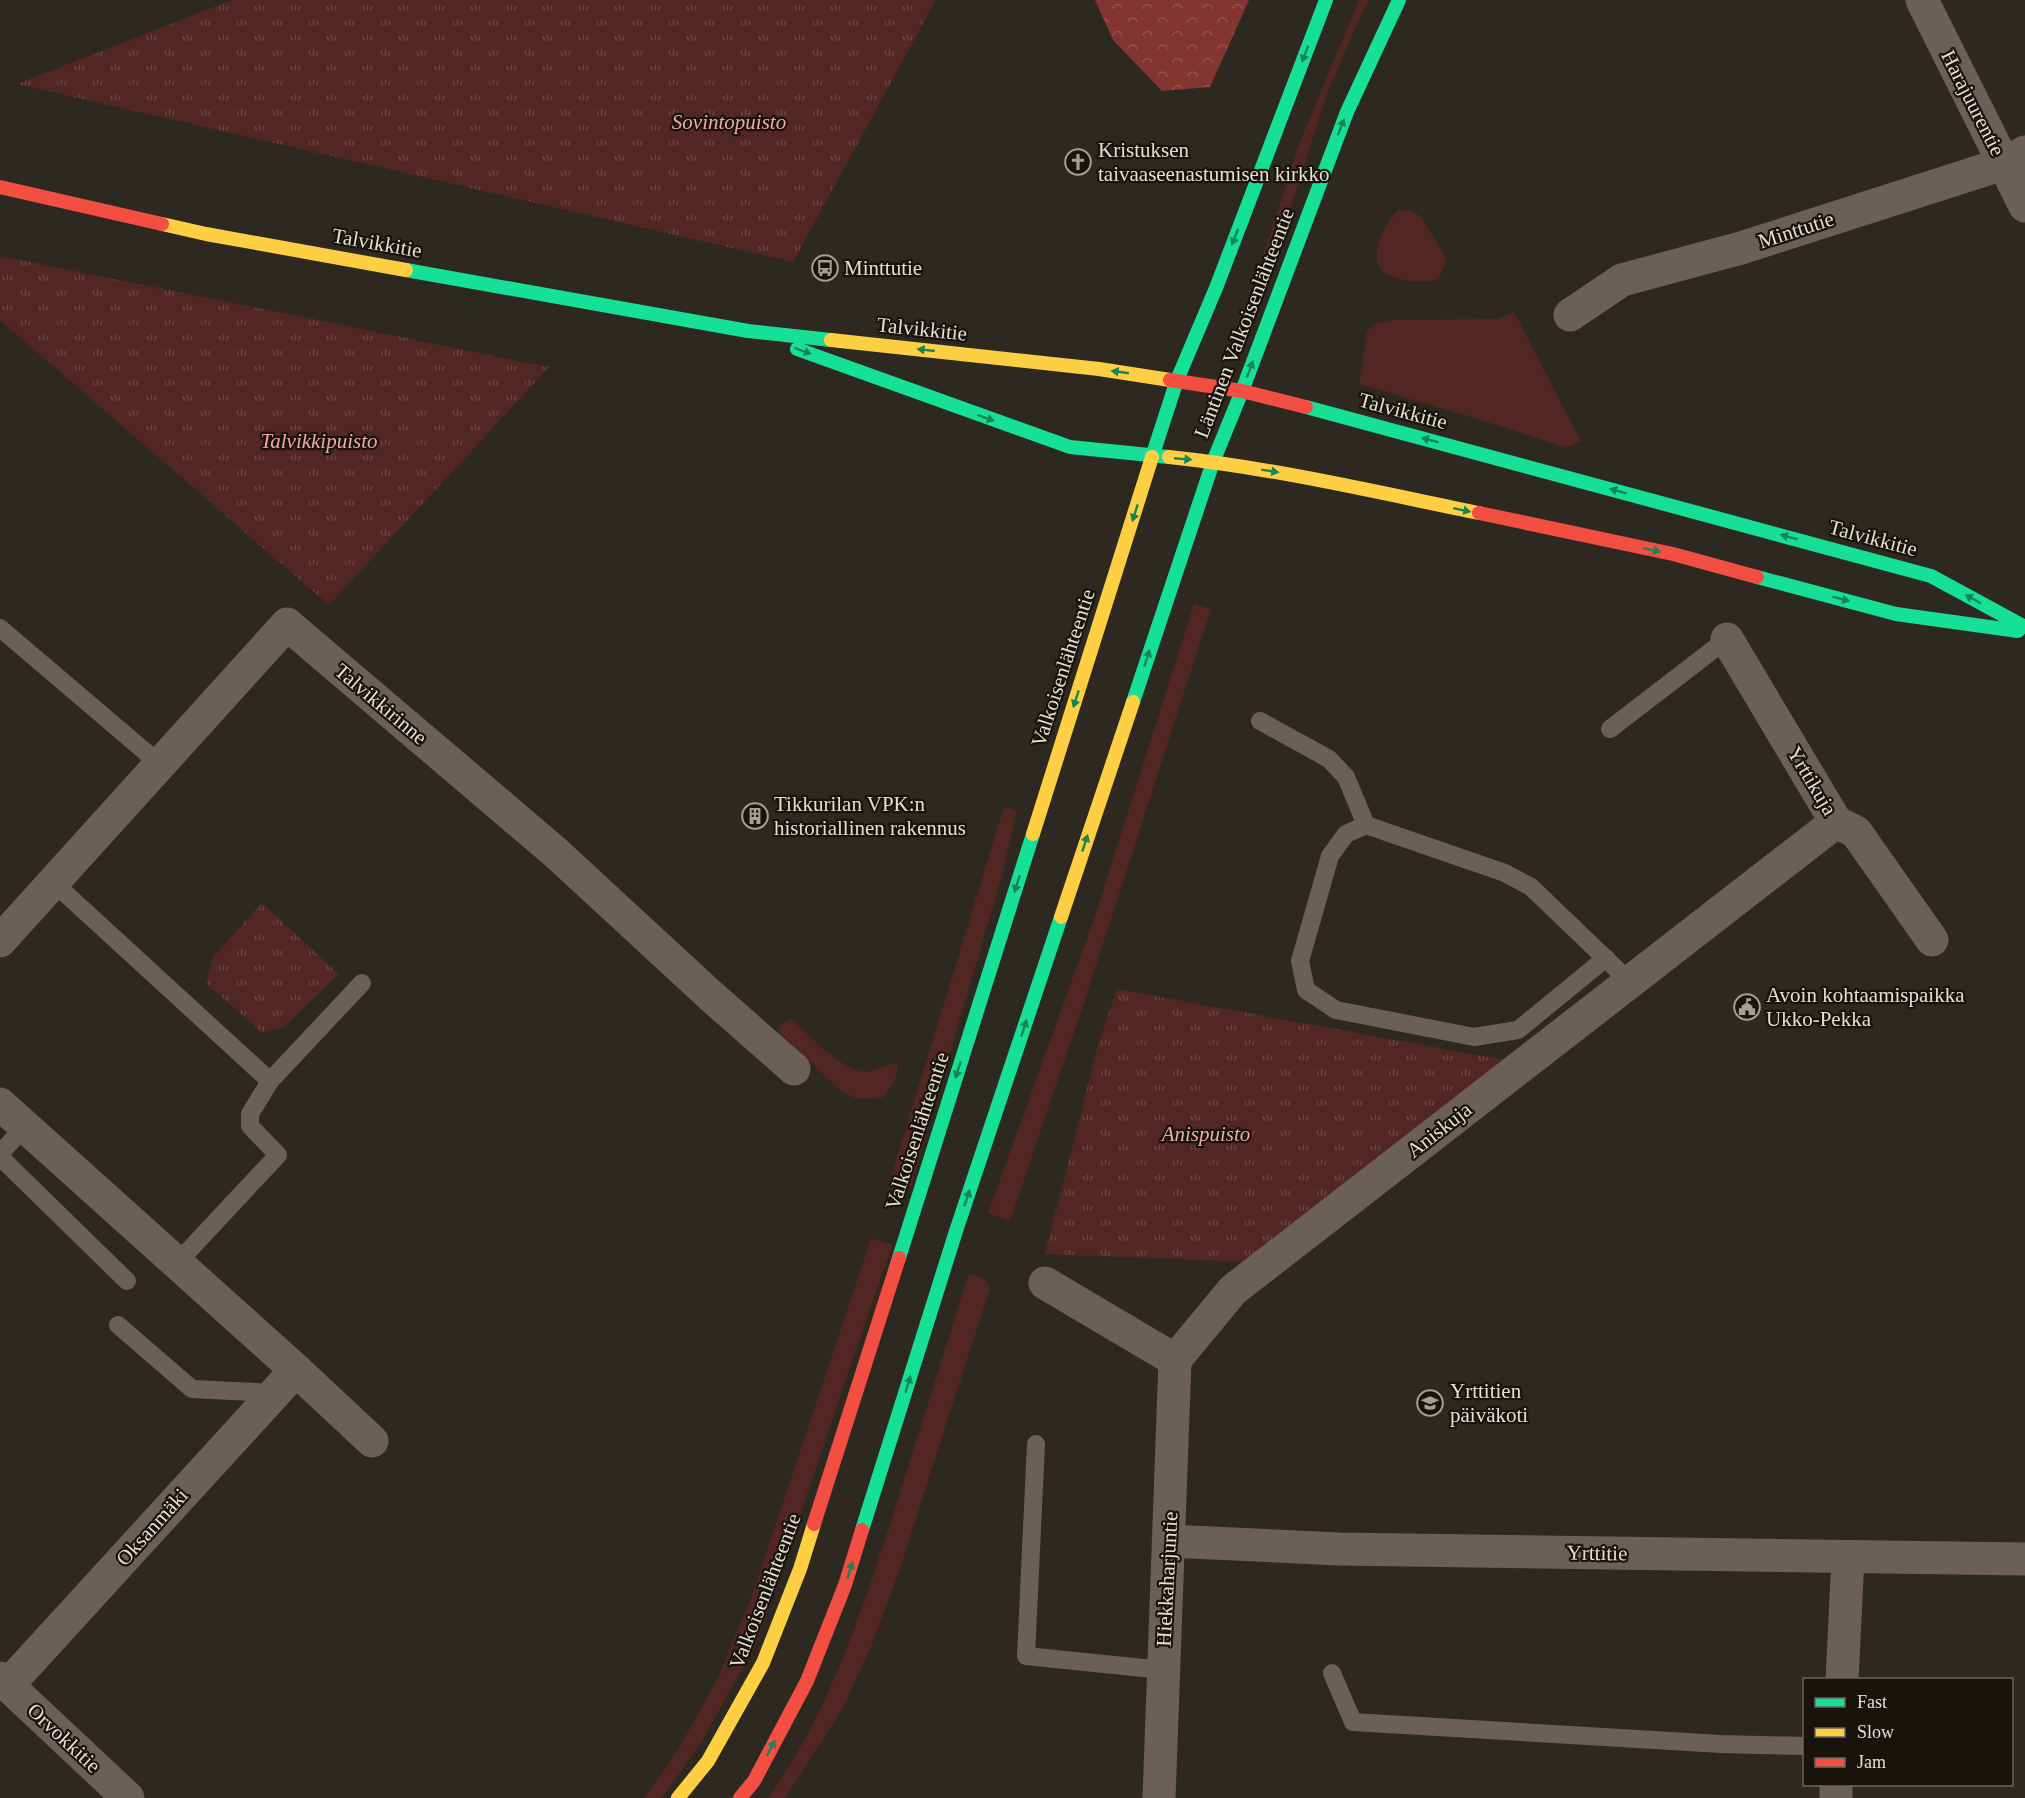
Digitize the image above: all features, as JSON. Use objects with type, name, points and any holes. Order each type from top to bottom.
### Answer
[{"type":"main road","name":"Läntinen Valkoisenlähteentie","points":[[1152,457],[1177,380],[1216,288],[1326,0]]},
{"type":"main road","name":"Läntinen Valkoisenlähteentie","points":[[1213,462],[1347,112],[1399,0]]},
{"type":"main road","name":"Talvikkitie","points":[[0,187],[206,234],[748,331],[1099,369],[1242,391],[1330,412],[1931,576],[2025,627]]},
{"type":"main road","name":"Talvikkitie","points":[[748,331],[1070,447],[1213,462],[1316,479],[1673,554],[1896,614],[2025,632]]},
{"type":"main road","name":"Valkoisenlähteentie","points":[[678,1798],[708,1761],[763,1663],[800,1569],[1152,457]]},
{"type":"main road","points":[[740,1798],[754,1780],[807,1681],[846,1585],[956,1231],[1213,462]]},
{"type":"street","name":"Harajuurentie","points":[[1922,0],[2014,158],[2025,206]]},
{"type":"street","name":"Minttutie","points":[[1570,315],[1622,280],[1741,248],[2014,158]]},
{"type":"street","name":"Talvikkirinne","points":[[0,941],[287,624],[555,852],[794,1069]]},
{"type":"street","name":"Yrttikuja","points":[[1727,639],[1836,822],[1856,832],[1932,940]]},
{"type":"street","name":"Aniskuja","points":[[1175,1360],[1233,1290],[1836,822]]},
{"type":"street","points":[[0,1104],[372,1441]]},
{"type":"street","points":[[1045,1283],[1175,1360]]},
{"type":"street","name":"Hiekkaharjuntie","points":[[1159,1798],[1175,1360]]},
{"type":"street","name":"Oksanmäki","points":[[4,1682],[296,1370]]},
{"type":"street","name":"Yrttitie","points":[[1169,1541],[1339,1549],[2025,1559]]},
{"type":"street","points":[[1842,1678],[1848,1557]]},
{"type":"street","name":"Orvokkitie","points":[[4,1682],[128,1798]]},
{"type":"lane","points":[[0,628],[161,765]]},
{"type":"lane","points":[[1610,729],[1727,639]]},
{"type":"lane","points":[[1260,721],[1329,759],[1346,777],[1366,825]]},
{"type":"lane","points":[[1606,958],[1518,1030],[1474,1037],[1336,1010],[1306,990],[1300,961],[1330,856],[1346,834],[1366,825],[1505,873],[1531,887],[1606,958],[1630,982]]},
{"type":"lane","points":[[54,883],[270,1081]]},
{"type":"lane","points":[[177,1263],[278,1155],[250,1126],[250,1114],[270,1081],[362,984]]},
{"type":"lane","points":[[25,1126],[0,1156],[127,1281]]},
{"type":"lane","points":[[118,1325],[192,1389],[274,1393]]},
{"type":"lane","points":[[1036,1444],[1026,1656],[1163,1670]]},
{"type":"lane","points":[[1332,1672],[1353,1722],[1710,1743],[1803,1746]]},
{"type":"green space","name":"Sovintopuisto","points":[[232,0],[936,0],[793,262],[17,84]]},
{"type":"green space","points":[[1095,0],[1249,0],[1210,87],[1162,91],[1113,40]]},
{"type":"green space","points":[[1359,0],[1370,0],[1362,13],[1327,93],[1274,261],[1262,259],[1299,144]]},
{"type":"green space","points":[[1400,209],[1414,212],[1422,218],[1447,259],[1439,279],[1415,281],[1396,278],[1388,275],[1378,264],[1377,250],[1382,234],[1390,219]]},
{"type":"green space","name":"Talvikkipuisto","points":[[0,256],[549,367],[329,605],[0,320]]},
{"type":"green space","points":[[1514,312],[1581,441],[1566,448],[1359,384],[1367,331],[1376,323],[1392,320],[1497,319]]},
{"type":"green space","points":[[1194,604],[1211,609],[1084,1003],[1010,1221],[988,1213],[1095,916]]},
{"type":"green space","points":[[1004,807],[1017,811],[1001,879],[911,1186],[890,1180]]},
{"type":"green space","points":[[262,903],[339,974],[284,1027],[262,1033],[206,983],[213,957]]},
{"type":"green space","name":"Anispuisto","points":[[1117,989],[1510,1061],[1250,1262],[1045,1254],[1098,1045]]},
{"type":"green space","points":[[791,1019],[825,1050],[854,1069],[866,1072],[898,1063],[896,1079],[884,1097],[862,1099],[842,1092],[778,1031],[782,1023]]},
{"type":"green space","points":[[871,1238],[892,1245],[756,1644],[701,1743],[662,1798],[644,1798],[679,1748],[719,1676],[751,1598]]},
{"type":"green space","points":[[969,1273],[986,1280],[990,1288],[899,1571],[873,1642],[843,1708],[785,1798],[768,1798],[809,1732],[842,1660],[870,1586]]},
{"type":"traffic: fast","points":[[1152,457],[1177,380],[1216,288],[1326,0]]},
{"type":"traffic: fast","points":[[1213,462],[1347,112],[1399,0]]},
{"type":"traffic: fast","points":[[406,270],[748,331],[831,340]]},
{"type":"traffic: fast","points":[[797,349],[1070,447],[1169,457]]},
{"type":"traffic: fast","points":[[1306,407],[1931,576],[2025,627]]},
{"type":"traffic: fast","points":[[1133,702],[1213,462]]},
{"type":"traffic: fast","points":[[1757,577],[1896,614],[2018,631]]},
{"type":"traffic: fast","points":[[899,1258],[1033,834]]},
{"type":"traffic: fast","points":[[862,1530],[956,1231],[1061,917]]},
{"type":"traffic: slow","points":[[162,224],[406,270]]},
{"type":"traffic: slow","points":[[831,340],[1099,369],[1170,380]]},
{"type":"traffic: slow","points":[[1033,834],[1152,457]]},
{"type":"traffic: slow","points":[[1169,457],[1286,474],[1479,513]]},
{"type":"traffic: slow","points":[[1061,917],[1133,702]]},
{"type":"traffic: slow","points":[[678,1798],[708,1761],[763,1663],[800,1569],[814,1524]]},
{"type":"traffic: jam","points":[[0,187],[162,224]]},
{"type":"traffic: jam","points":[[1170,380],[1242,391],[1306,407]]},
{"type":"traffic: jam","points":[[1479,513],[1673,554],[1757,577]]},
{"type":"traffic: jam","points":[[814,1524],[899,1258]]},
{"type":"traffic: jam","points":[[740,1798],[754,1781],[807,1681],[845,1585],[862,1530]]},
{"type":"place","name":"Kristuksen taivaaseenastumisen kirkko","points":[[1078,162]]},
{"type":"place","name":"Minttutie","points":[[825,268]]},
{"type":"place","name":"Tikkurilan VPK:n historiallinen rakennus","points":[[755,816]]},
{"type":"place","name":"Avoin kohtaamispaikka Ukko-Pekka","points":[[1747,1007]]},
{"type":"place","name":"Yrttitien päiväkoti","points":[[1430,1403]]}]
